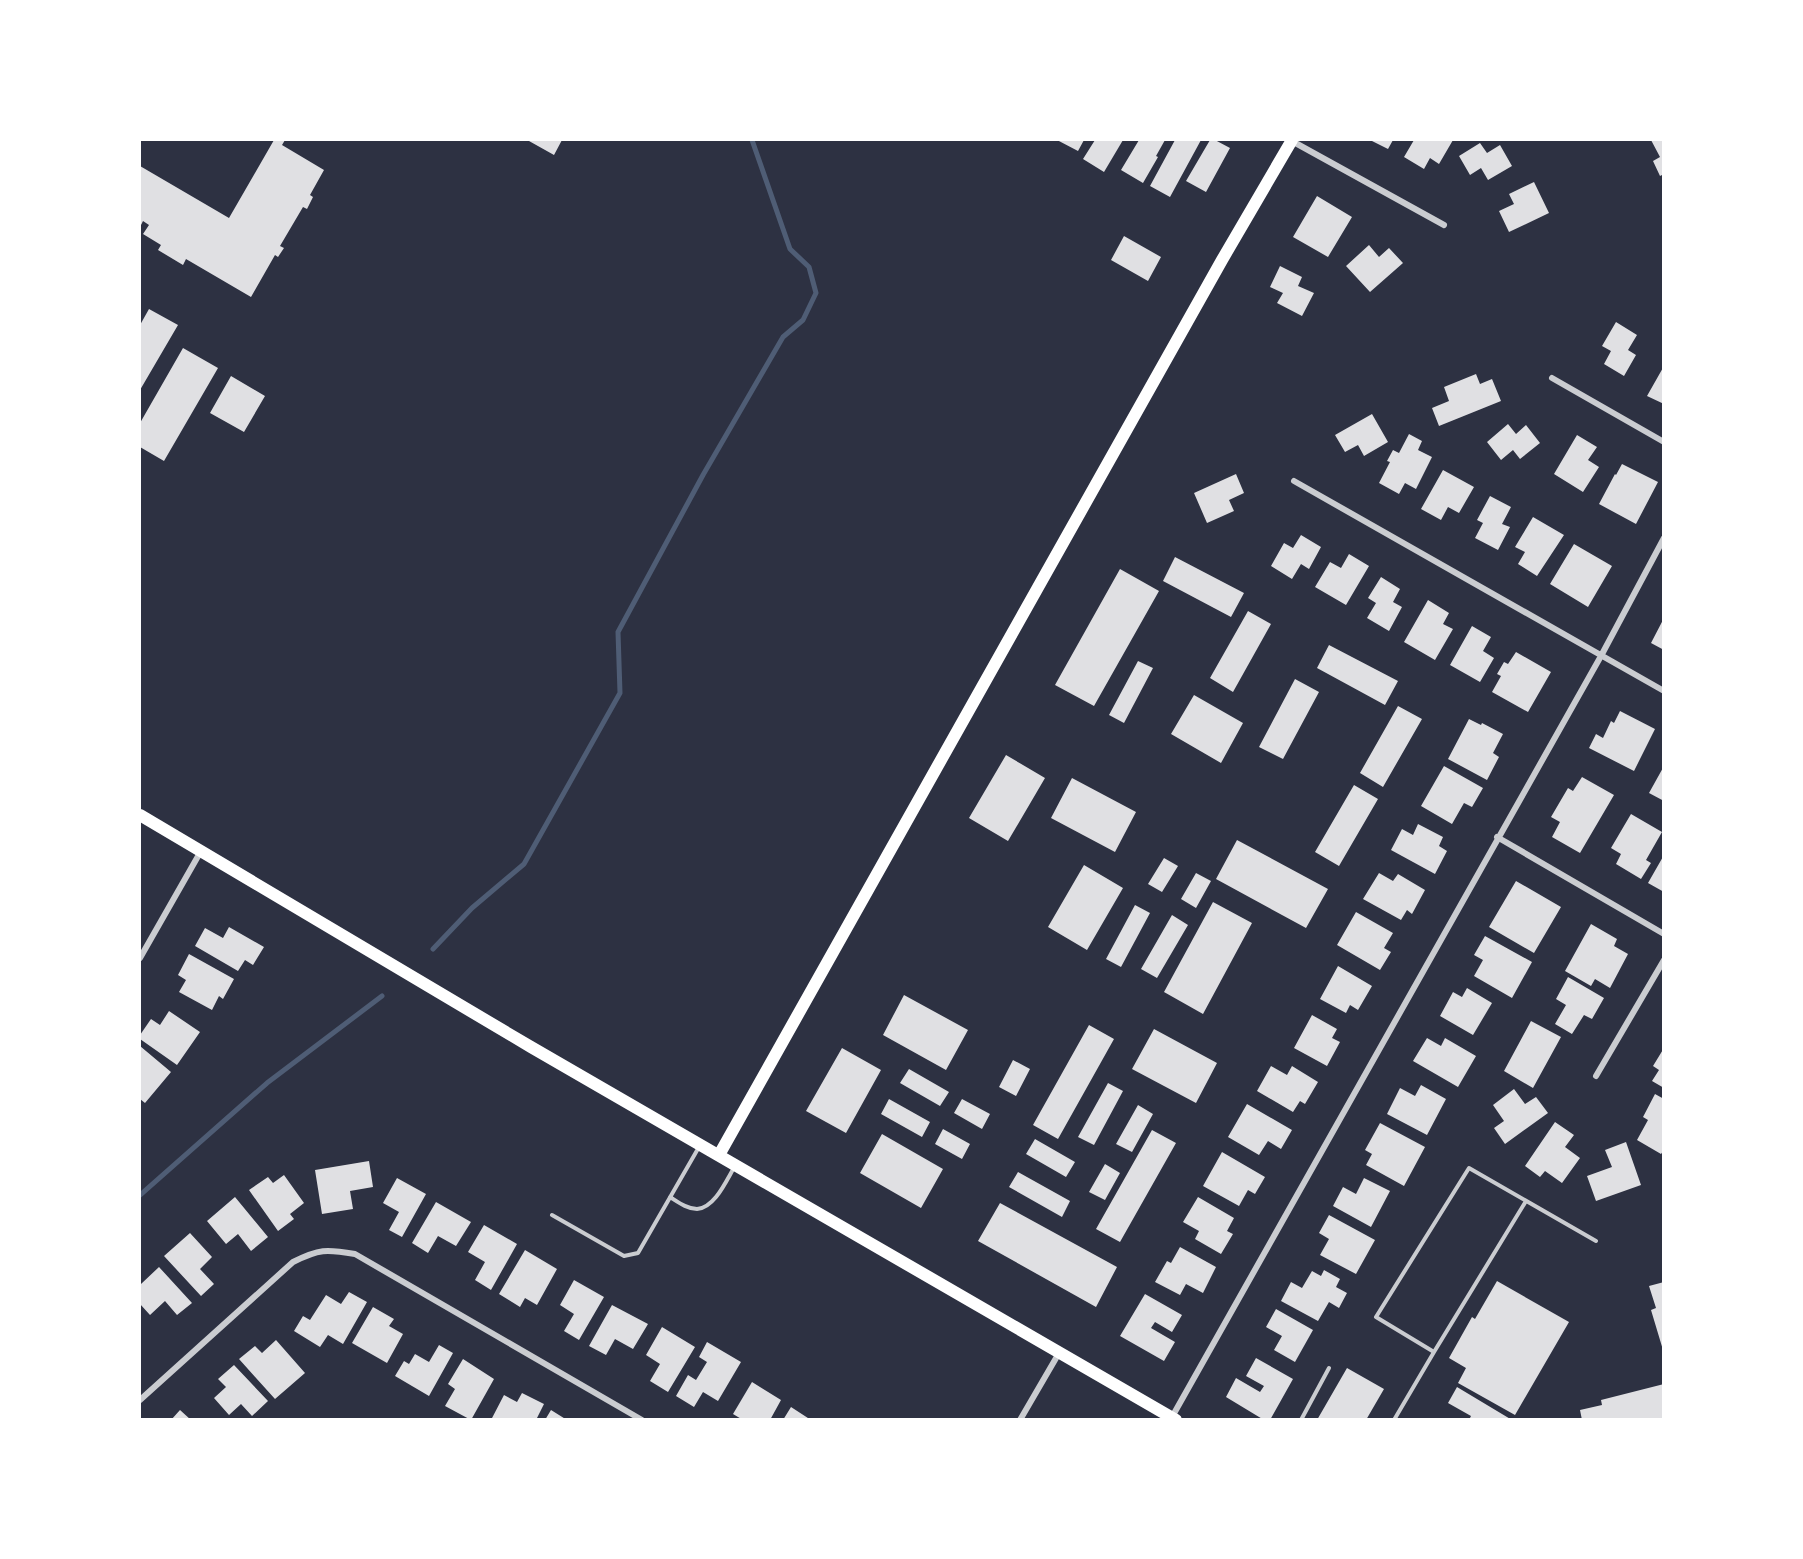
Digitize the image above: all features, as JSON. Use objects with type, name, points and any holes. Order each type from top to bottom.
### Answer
[{"type":"main road","points":[[719,1155],[822,976],[1291,140]]},
{"type":"main road","points":[[140,815],[531,1047],[1174,1418]]},
{"type":"street","points":[[1291,140],[1444,225]]},
{"type":"street","points":[[1552,378],[1664,442]]},
{"type":"street","points":[[1294,481],[1664,691]]},
{"type":"street","points":[[1174,1418],[1497,837],[1601,656],[1664,538]]},
{"type":"street","points":[[1497,837],[1664,934]]},
{"type":"street","points":[[140,958],[201,851]]},
{"type":"street","points":[[1596,1076],[1664,960]]},
{"type":"street","points":[[140,1400],[293,1262],[315,1251],[332,1250],[355,1254],[642,1419]]},
{"type":"street","points":[[1020,1419],[1059,1353]]},
{"type":"lane","points":[[552,1215],[624,1256],[638,1253],[701,1144]]},
{"type":"lane","points":[[670,1197],[687,1207],[697,1209],[706,1206],[714,1200],[736,1165]]},
{"type":"lane","points":[[1434,1352],[1376,1317],[1469,1168],[1596,1241]]},
{"type":"lane","points":[[1394,1419],[1527,1201]]},
{"type":"lane","points":[[1301,1419],[1329,1368]]},
{"type":"building","points":[[274,140],[285,140],[282,145],[324,170],[310,195],[313,197],[307,209],[303,207],[280,246],[284,248],[278,257],[275,255],[251,297],[186,259],[183,265],[158,250],[161,245],[143,234],[149,225],[143,221],[140,227],[140,166],[229,218]]},
{"type":"building","points":[[530,140],[562,140],[554,155]]},
{"type":"building","points":[[1057,140],[1084,140],[1078,151]]},
{"type":"building","points":[[1095,140],[1123,140],[1104,172],[1083,159]]},
{"type":"building","points":[[1139,140],[1165,140],[1143,183],[1121,170]]},
{"type":"building","points":[[1175,140],[1201,140],[1170,197],[1150,186]]},
{"type":"building","points":[[1210,140],[1215,140],[1230,148],[1206,192],[1186,181]]},
{"type":"building","points":[[1370,140],[1393,140],[1388,149]]},
{"type":"building","points":[[1414,140],[1453,140],[1439,164],[1430,158],[1424,169],[1404,157]]},
{"type":"building","points":[[1651,140],[1664,140],[1664,174],[1660,176],[1653,161],[1660,157]]},
{"type":"building","points":[[1480,143],[1487,153],[1500,145],[1512,166],[1488,180],[1481,168],[1470,175],[1459,156]]},
{"type":"building","points":[[1534,182],[1549,213],[1509,232],[1499,211],[1514,204],[1509,194]]},
{"type":"building","points":[[1317,196],[1352,217],[1328,257],[1293,237]]},
{"type":"building","points":[[1124,236],[1161,257],[1148,281],[1111,260]]},
{"type":"building","points":[[1369,245],[1379,257],[1389,248],[1403,263],[1370,292],[1346,266]]},
{"type":"building","points":[[1280,266],[1302,277],[1298,286],[1314,293],[1302,316],[1277,303],[1283,293],[1270,287]]},
{"type":"building","points":[[149,309],[178,325],[140,390],[140,325]]},
{"type":"building","points":[[1616,322],[1637,335],[1628,350],[1636,355],[1624,376],[1604,364],[1611,351],[1602,346]]},
{"type":"building","points":[[183,348],[218,368],[164,461],[140,447],[140,423]]},
{"type":"building","points":[[1664,366],[1664,404],[1647,396]]},
{"type":"building","points":[[1476,374],[1480,384],[1492,379],[1501,401],[1439,426],[1432,408],[1449,401],[1444,387]]},
{"type":"building","points":[[231,376],[265,396],[244,432],[210,413]]},
{"type":"building","points":[[1372,414],[1388,442],[1364,456],[1358,445],[1345,452],[1335,435]]},
{"type":"building","points":[[1508,424],[1516,434],[1526,425],[1540,443],[1520,459],[1513,450],[1501,460],[1487,442]]},
{"type":"building","points":[[1409,434],[1422,441],[1418,450],[1432,457],[1416,489],[1405,483],[1399,494],[1379,483],[1390,462],[1387,461],[1393,450],[1399,453]]},
{"type":"building","points":[[1577,435],[1597,447],[1588,460],[1599,467],[1583,492],[1554,474]]},
{"type":"building","points":[[1622,464],[1658,482],[1636,524],[1599,504]]},
{"type":"building","points":[[1443,470],[1474,487],[1459,513],[1448,507],[1441,520],[1421,509]]},
{"type":"building","points":[[1236,474],[1244,493],[1229,500],[1234,511],[1207,523],[1194,493]]},
{"type":"building","points":[[1490,496],[1511,507],[1502,524],[1510,527],[1498,550],[1475,538],[1483,523],[1477,520]]},
{"type":"building","points":[[1533,517],[1564,535],[1537,576],[1518,564],[1525,552],[1515,547]]},
{"type":"building","points":[[1301,535],[1321,547],[1309,569],[1301,564],[1292,579],[1271,566],[1284,543],[1293,548]]},
{"type":"building","points":[[1574,544],[1612,566],[1588,607],[1550,584]]},
{"type":"building","points":[[1349,554],[1369,566],[1346,605],[1315,587],[1330,562],[1341,568]]},
{"type":"building","points":[[1175,557],[1244,593],[1231,617],[1163,581]]},
{"type":"building","points":[[1120,569],[1159,591],[1094,706],[1055,685]]},
{"type":"building","points":[[1381,577],[1400,589],[1393,602],[1402,607],[1389,631],[1367,618],[1376,603],[1368,598]]},
{"type":"building","points":[[1428,600],[1449,613],[1443,624],[1453,629],[1435,660],[1404,642]]},
{"type":"building","points":[[1248,611],[1271,624],[1233,692],[1210,678]]},
{"type":"building","points":[[1664,618],[1664,650],[1651,643]]},
{"type":"building","points":[[1472,626],[1491,637],[1483,651],[1494,658],[1480,682],[1450,665]]},
{"type":"building","points":[[1329,645],[1398,681],[1385,705],[1317,668]]},
{"type":"building","points":[[1516,652],[1551,672],[1528,712],[1492,692],[1501,676],[1497,674],[1504,662],[1508,664]]},
{"type":"building","points":[[1138,661],[1153,668],[1124,723],[1109,715]]},
{"type":"building","points":[[1295,679],[1319,692],[1283,759],[1259,747]]},
{"type":"building","points":[[1194,695],[1243,723],[1221,763],[1171,734]]},
{"type":"building","points":[[1398,706],[1422,719],[1383,787],[1360,773]]},
{"type":"building","points":[[1620,711],[1655,729],[1634,771],[1589,748],[1596,734],[1603,738],[1611,721],[1614,723]]},
{"type":"building","points":[[1469,719],[1503,734],[1493,753],[1499,757],[1487,780],[1448,759]]},
{"type":"building","points":[[1006,755],[1045,778],[1008,841],[969,818]]},
{"type":"building","points":[[1444,766],[1483,788],[1472,807],[1464,803],[1452,824],[1421,806]]},
{"type":"building","points":[[1664,766],[1664,801],[1649,793]]},
{"type":"building","points":[[1582,777],[1614,795],[1580,853],[1552,837],[1560,822],[1551,817],[1568,788],[1573,791]]},
{"type":"building","points":[[1072,778],[1136,812],[1115,852],[1051,818]]},
{"type":"building","points":[[1354,785],[1378,799],[1339,866],[1315,852]]},
{"type":"building","points":[[1631,814],[1662,832],[1646,860],[1651,863],[1641,879],[1616,864],[1621,854],[1611,848]]},
{"type":"building","points":[[1418,824],[1443,837],[1439,846],[1447,851],[1435,874],[1391,850],[1402,829],[1413,835]]},
{"type":"building","points":[[1237,840],[1328,889],[1306,928],[1216,879]]},
{"type":"building","points":[[1664,855],[1664,892],[1648,883]]},
{"type":"building","points":[[1164,858],[1178,866],[1162,892],[1148,884]]},
{"type":"building","points":[[1084,865],[1123,888],[1087,950],[1048,927]]},
{"type":"building","points":[[1196,873],[1211,881],[1196,908],[1181,899]]},
{"type":"building","points":[[1379,873],[1393,881],[1398,874],[1425,890],[1412,914],[1407,910],[1401,920],[1363,899]]},
{"type":"building","points":[[1516,881],[1561,907],[1534,953],[1489,927]]},
{"type":"building","points":[[1213,902],[1252,923],[1203,1014],[1164,992]]},
{"type":"building","points":[[1135,905],[1150,913],[1121,967],[1106,959]]},
{"type":"building","points":[[1356,912],[1393,933],[1384,948],[1391,952],[1380,970],[1337,945]]},
{"type":"building","points":[[1172,915],[1188,925],[1157,978],[1141,969]]},
{"type":"building","points":[[1591,924],[1617,939],[1614,946],[1628,954],[1610,988],[1595,979],[1591,986],[1565,971]]},
{"type":"building","points":[[229,927],[264,947],[253,965],[245,960],[238,971],[195,946],[205,928],[223,938]]},
{"type":"building","points":[[1485,936],[1532,962],[1512,998],[1474,976],[1483,960],[1474,955]]},
{"type":"building","points":[[189,954],[234,979],[223,999],[219,996],[212,1010],[179,992],[186,980],[178,975]]},
{"type":"building","points":[[1338,966],[1372,986],[1358,1010],[1350,1005],[1346,1013],[1320,999]]},
{"type":"building","points":[[1568,977],[1604,998],[1592,1019],[1584,1015],[1572,1034],[1555,1024],[1566,1005],[1556,999]]},
{"type":"building","points":[[1467,988],[1492,1003],[1473,1035],[1440,1016],[1453,992],[1462,997]]},
{"type":"building","points":[[904,995],[968,1030],[946,1070],[883,1035]]},
{"type":"building","points":[[169,1011],[200,1032],[177,1065],[140,1039],[140,1035],[151,1019],[160,1025]]},
{"type":"building","points":[[1312,1015],[1337,1029],[1332,1038],[1340,1042],[1327,1066],[1294,1048]]},
{"type":"building","points":[[1531,1021],[1561,1037],[1533,1088],[1504,1071]]},
{"type":"building","points":[[1089,1025],[1114,1039],[1058,1139],[1033,1125]]},
{"type":"building","points":[[1154,1029],[1217,1063],[1196,1103],[1132,1069]]},
{"type":"building","points":[[1427,1038],[1441,1046],[1445,1038],[1476,1056],[1458,1087],[1413,1061]]},
{"type":"building","points":[[140,1046],[171,1072],[145,1103],[140,1099]]},
{"type":"building","points":[[842,1048],[881,1070],[846,1133],[806,1111]]},
{"type":"building","points":[[1664,1048],[1664,1088],[1652,1081],[1659,1070],[1653,1066]]},
{"type":"building","points":[[1013,1060],[1030,1069],[1016,1096],[999,1087]]},
{"type":"building","points":[[1271,1066],[1287,1075],[1292,1066],[1318,1082],[1305,1104],[1300,1101],[1293,1112],[1257,1091]]},
{"type":"building","points":[[909,1069],[949,1092],[940,1106],[900,1083]]},
{"type":"building","points":[[1108,1083],[1123,1091],[1094,1145],[1078,1137]]},
{"type":"building","points":[[1421,1085],[1446,1099],[1427,1135],[1387,1114],[1400,1088],[1415,1096]]},
{"type":"building","points":[[1514,1089],[1525,1104],[1536,1097],[1548,1113],[1505,1144],[1494,1128],[1504,1121],[1493,1105]]},
{"type":"building","points":[[1655,1094],[1664,1099],[1664,1150],[1661,1154],[1637,1140],[1648,1120],[1643,1117]]},
{"type":"building","points":[[889,1099],[930,1122],[922,1137],[881,1114]]},
{"type":"building","points":[[962,1099],[990,1114],[982,1129],[954,1113]]},
{"type":"building","points":[[1247,1104],[1292,1130],[1281,1149],[1268,1141],[1259,1155],[1228,1137]]},
{"type":"building","points":[[1138,1105],[1153,1114],[1132,1152],[1116,1144]]},
{"type":"building","points":[[1555,1122],[1574,1135],[1565,1147],[1580,1158],[1562,1183],[1545,1171],[1540,1177],[1525,1166]]},
{"type":"building","points":[[1380,1123],[1425,1147],[1404,1186],[1366,1165],[1372,1154],[1365,1150]]},
{"type":"building","points":[[943,1129],[970,1144],[962,1159],[935,1144]]},
{"type":"building","points":[[1152,1130],[1176,1143],[1120,1242],[1096,1229]]},
{"type":"building","points":[[882,1134],[943,1169],[921,1208],[860,1173]]},
{"type":"building","points":[[1035,1139],[1075,1162],[1066,1177],[1026,1154]]},
{"type":"building","points":[[1626,1142],[1641,1185],[1596,1201],[1587,1176],[1612,1167],[1605,1150]]},
{"type":"building","points":[[1222,1152],[1265,1177],[1255,1194],[1248,1190],[1239,1206],[1203,1186]]},
{"type":"building","points":[[369,1161],[373,1187],[350,1191],[353,1209],[322,1214],[315,1170]]},
{"type":"building","points":[[1105,1164],[1120,1173],[1105,1200],[1089,1192]]},
{"type":"building","points":[[1018,1172],[1070,1201],[1062,1217],[1009,1187]]},
{"type":"building","points":[[284,1175],[304,1203],[290,1214],[294,1219],[278,1231],[249,1190],[268,1177],[273,1183]]},
{"type":"building","points":[[397,1178],[426,1194],[402,1237],[389,1230],[399,1212],[383,1203]]},
{"type":"building","points":[[1364,1178],[1390,1191],[1371,1227],[1333,1206],[1343,1187],[1356,1194]]},
{"type":"building","points":[[235,1197],[268,1237],[251,1251],[238,1234],[226,1244],[207,1221]]},
{"type":"building","points":[[1198,1197],[1234,1218],[1227,1231],[1233,1234],[1221,1254],[1195,1239],[1199,1231],[1183,1222]]},
{"type":"building","points":[[436,1202],[471,1222],[456,1246],[438,1236],[428,1253],[412,1243]]},
{"type":"building","points":[[1000,1203],[1117,1267],[1096,1307],[978,1241]]},
{"type":"building","points":[[1329,1215],[1375,1240],[1356,1274],[1320,1255],[1329,1239],[1319,1233]]},
{"type":"building","points":[[484,1225],[517,1244],[491,1290],[475,1280],[485,1262],[468,1252]]},
{"type":"building","points":[[190,1233],[212,1257],[200,1269],[214,1284],[201,1296],[164,1256]]},
{"type":"building","points":[[1180,1247],[1216,1267],[1203,1293],[1186,1284],[1180,1295],[1155,1282],[1167,1261],[1171,1263]]},
{"type":"building","points":[[525,1250],[557,1269],[537,1305],[525,1298],[520,1307],[499,1294]]},
{"type":"building","points":[[159,1267],[192,1303],[177,1315],[165,1301],[150,1315],[140,1304],[140,1282],[141,1284]]},
{"type":"building","points":[[1324,1270],[1340,1279],[1336,1287],[1347,1293],[1339,1308],[1329,1302],[1318,1321],[1281,1301],[1291,1282],[1302,1288],[1312,1271],[1321,1276]]},
{"type":"building","points":[[574,1280],[604,1297],[579,1340],[564,1331],[574,1314],[560,1305]]},
{"type":"building","points":[[1497,1281],[1569,1322],[1515,1415],[1458,1383],[1466,1368],[1449,1358],[1472,1317],[1475,1319]]},
{"type":"building","points":[[1664,1282],[1663,1350],[1651,1310],[1656,1308],[1649,1286]]},
{"type":"building","points":[[349,1292],[367,1302],[343,1344],[328,1335],[320,1347],[294,1331],[303,1316],[310,1320],[326,1295],[341,1304]]},
{"type":"building","points":[[1145,1294],[1182,1315],[1172,1332],[1155,1322],[1151,1328],[1175,1342],[1164,1361],[1120,1336]]},
{"type":"building","points":[[612,1305],[648,1324],[633,1349],[615,1339],[606,1355],[589,1346]]},
{"type":"building","points":[[373,1307],[394,1319],[389,1326],[403,1334],[387,1363],[352,1343]]},
{"type":"building","points":[[1276,1309],[1313,1330],[1295,1362],[1274,1350],[1282,1336],[1266,1327]]},
{"type":"building","points":[[662,1327],[695,1347],[668,1392],[650,1381],[660,1364],[646,1355]]},
{"type":"building","points":[[276,1340],[305,1373],[275,1399],[239,1359],[255,1346],[262,1353]]},
{"type":"building","points":[[707,1342],[741,1362],[718,1401],[703,1392],[694,1407],[676,1396],[688,1375],[696,1380],[707,1362],[699,1357]]},
{"type":"building","points":[[439,1345],[453,1353],[429,1396],[395,1376],[404,1361],[409,1364],[415,1354],[429,1362]]},
{"type":"building","points":[[1256,1358],[1293,1379],[1270,1420],[1264,1420],[1226,1397],[1236,1378],[1260,1392],[1264,1386],[1246,1376]]},
{"type":"building","points":[[463,1359],[494,1379],[471,1420],[445,1406],[455,1389],[448,1384]]},
{"type":"building","points":[[234,1365],[268,1401],[252,1416],[241,1404],[229,1415],[214,1398],[226,1387],[218,1379]]},
{"type":"building","points":[[1347,1368],[1384,1389],[1366,1420],[1317,1420]]},
{"type":"building","points":[[752,1382],[781,1400],[770,1420],[743,1420],[733,1414]]},
{"type":"building","points":[[1664,1384],[1664,1420],[1582,1420],[1580,1410],[1602,1405],[1601,1400]]},
{"type":"building","points":[[1457,1387],[1512,1420],[1469,1420],[1471,1416],[1448,1403]]},
{"type":"building","points":[[522,1393],[544,1404],[536,1420],[491,1420],[504,1395],[517,1402]]},
{"type":"building","points":[[791,1407],[811,1420],[783,1420]]},
{"type":"building","points":[[180,1410],[191,1420],[171,1420]]},
{"type":"building","points":[[551,1410],[567,1420],[545,1420]]},
{"type":"waterway","points":[[433,949],[472,908],[524,864],[620,693],[618,632],[703,475],[783,337],[803,320],[816,293],[809,267],[790,249],[752,140]]},
{"type":"waterway","points":[[140,1195],[267,1083],[382,996]]}]
